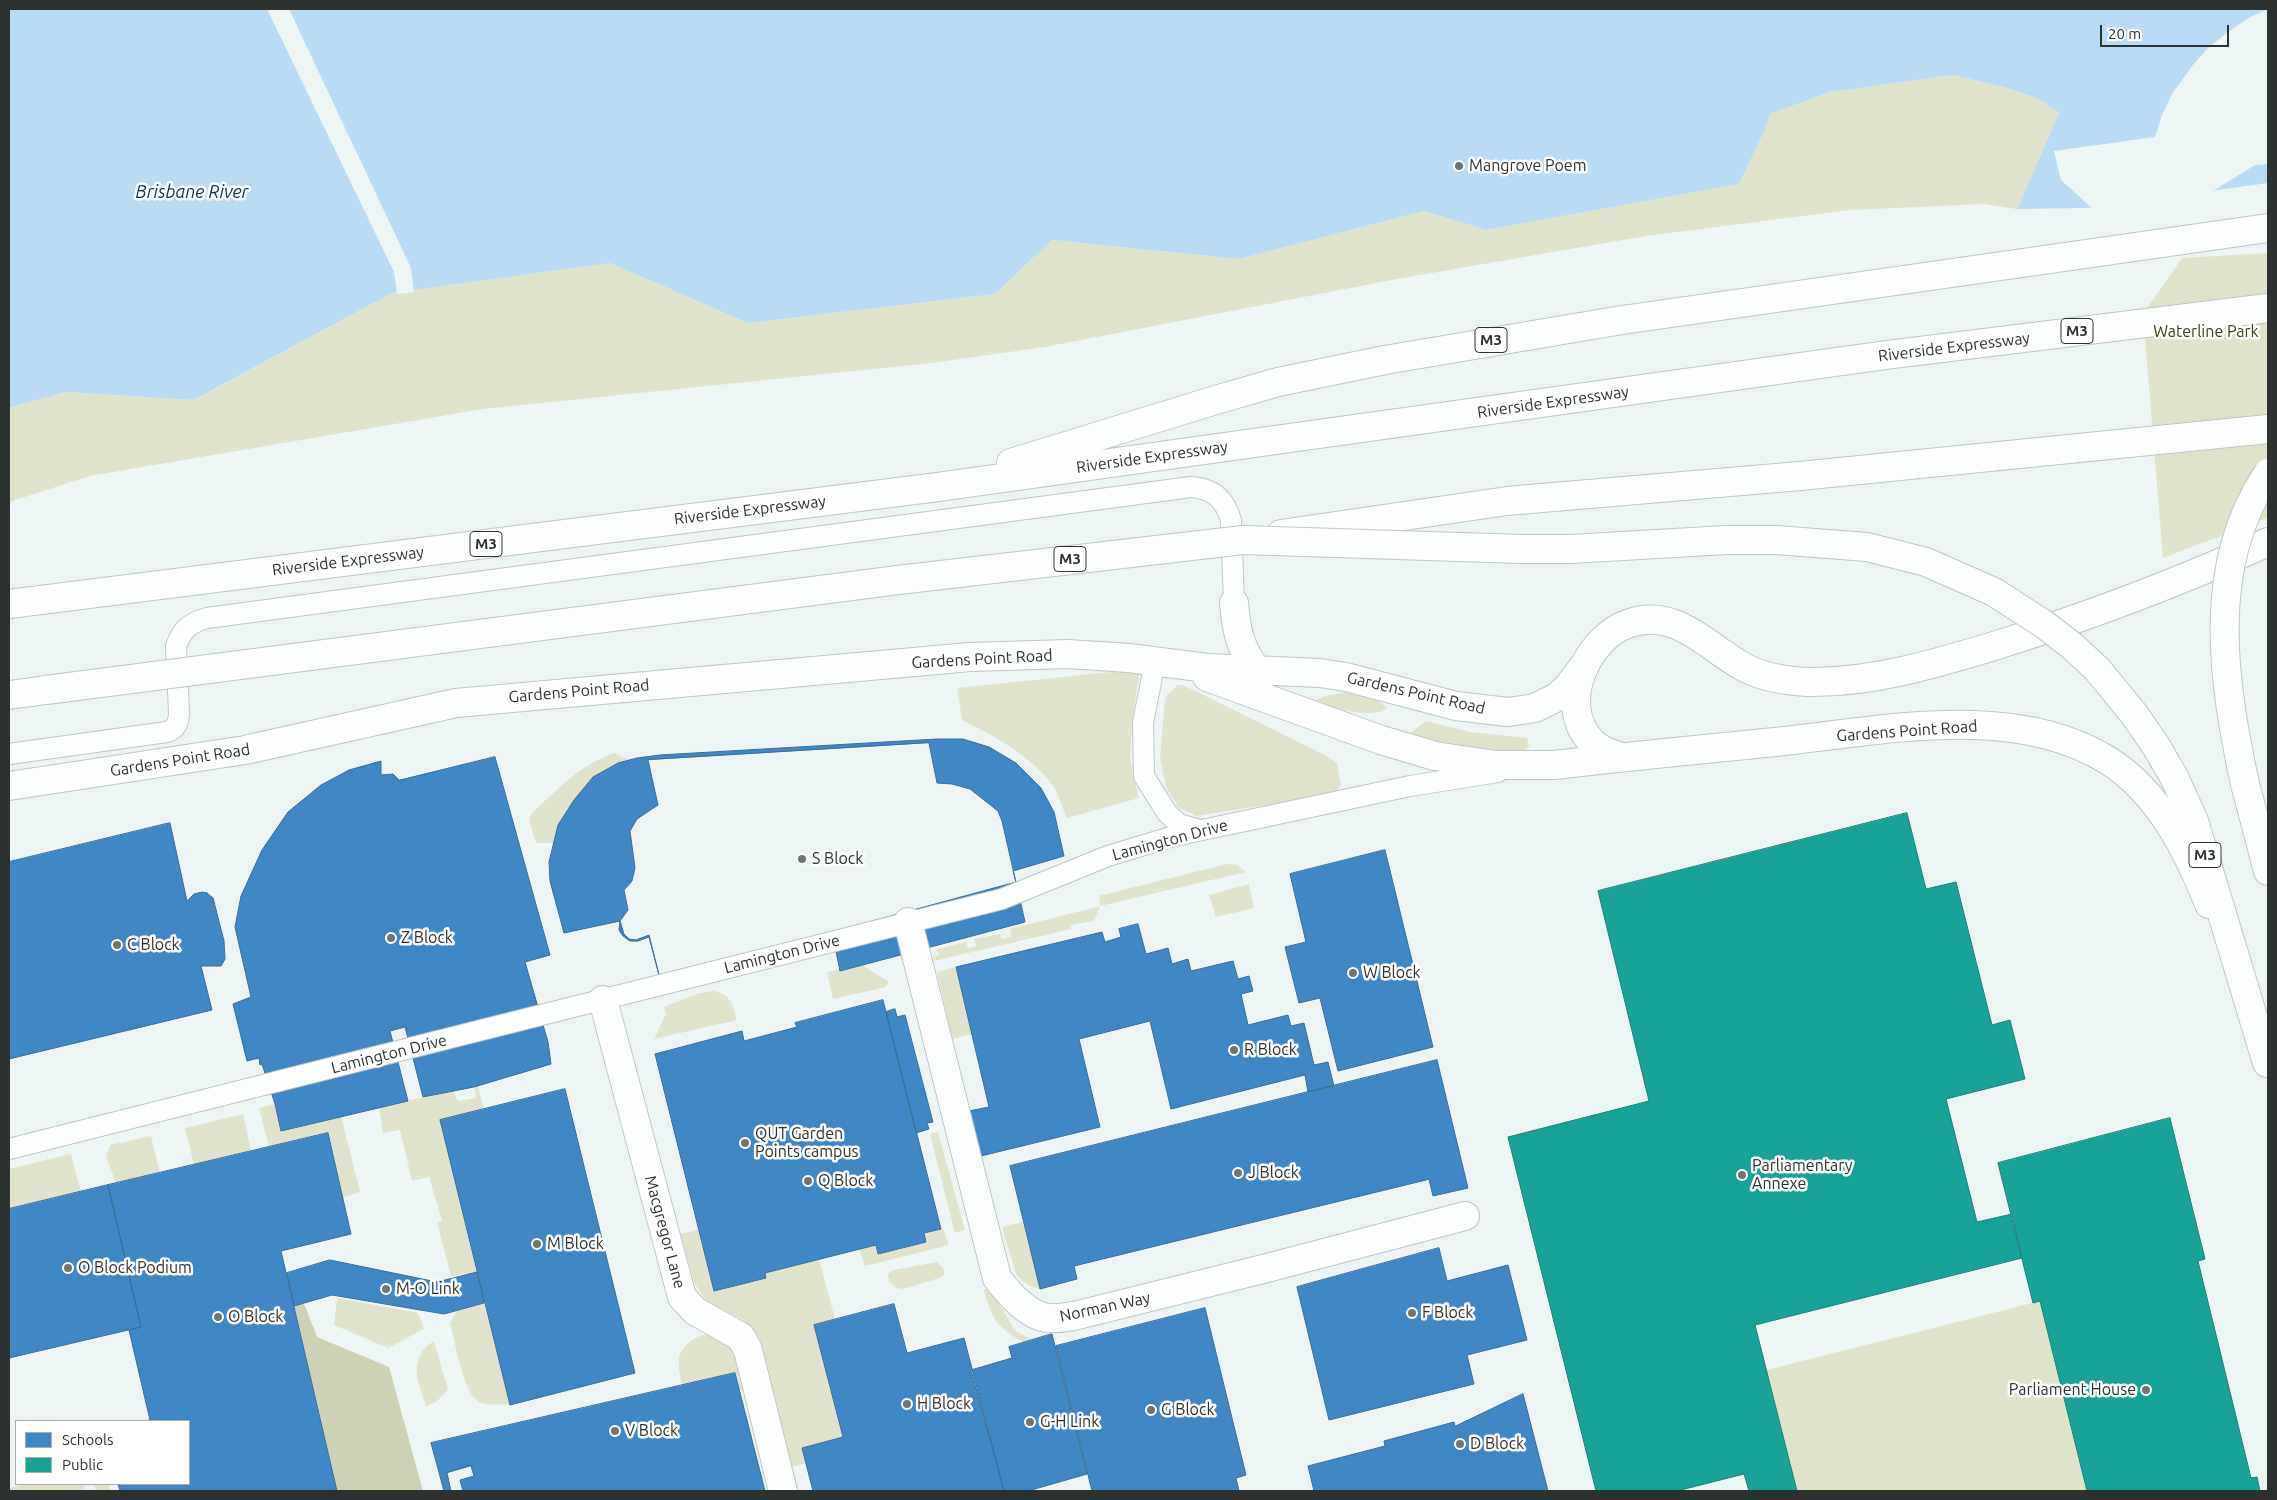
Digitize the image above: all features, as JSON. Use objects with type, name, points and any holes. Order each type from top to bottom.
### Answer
[{"type":"main road","name":"M3","points":[[938,486],[1219,398],[1278,382],[1394,358],[1622,320],[2268,228]]},
{"type":"main road","name":"Riverside Expressway","points":[[22,602],[938,486],[1886,355],[2268,308]]},
{"type":"main road","name":"M3","points":[[9,695],[907,579],[1243,540],[1507,501],[1800,476],[2268,429]]},
{"type":"main road","points":[[2268,473],[2244,520],[2230,566],[2226,592],[2224,635],[2233,729],[2245,784],[2268,871]]},
{"type":"main road","name":"M3","points":[[1243,540],[1531,549],[1571,549],[1726,540],[1766,540],[1866,547],[1926,562],[1994,592],[2045,624],[2097,670],[2134,714],[2174,776],[2194,821],[2267,1063]]},
{"type":"main road","name":"Gardens Point Road","points":[[9,786],[244,750],[340,730],[436,706],[486,699],[1023,654],[1077,654],[1207,668],[1346,677],[1456,706],[1508,712],[1535,708],[1557,697],[1567,688],[1605,638],[1616,629],[1647,619],[1680,625],[1743,667],[1778,678],[1809,682],[1875,676],[1923,666],[2032,634],[2178,581],[2268,542]]},
{"type":"main road","points":[[1234,603],[1238,637],[1247,657],[1257,670]]},
{"type":"main road","name":"Gardens Point Road","points":[[1155,661],[1254,693],[1406,749],[1459,761],[1489,764],[1515,766],[1554,765],[1916,727],[1989,726],[2028,730],[2058,738],[2091,751],[2125,773],[2165,818],[2179,839],[2217,924],[2267,1063]]},
{"type":"main road","name":"Gardens Point Road","points":[[1586,663],[1580,676],[1576,696],[1578,721],[1585,735],[1597,747],[1622,757]]},
{"type":"main road","name":"Norman Way","points":[[908,922],[997,1278],[1009,1295],[1030,1310],[1048,1319],[1074,1316],[1277,1266],[1465,1216]]},
{"type":"main road","name":"Macgregor Lane","points":[[603,1000],[682,1297],[695,1311],[741,1337],[748,1350],[783,1491]]},
{"type":"lane","points":[[9,754],[167,732],[174,729],[179,720],[176,646],[179,636],[186,627],[207,618],[1191,486],[1208,489],[1220,497],[1229,512],[1231,520],[1234,603]]},
{"type":"lane","points":[[1155,661],[1143,723],[1144,776],[1167,813],[1179,824],[1200,830]]},
{"type":"lane","name":"Lamington Drive","points":[[9,1150],[1002,899],[1108,856],[1143,844],[1200,830],[1450,778],[1554,765]]},
{"type":"green space","points":[[1953,75],[2007,88],[2039,99],[2059,113],[2017,209],[1984,204],[1850,210],[1646,236],[1397,279],[1045,347],[932,363],[483,409],[90,476],[9,502],[9,408],[65,392],[195,400],[392,293],[610,263],[748,323],[995,294],[1052,240],[1239,259],[1424,211],[1486,230],[1739,184],[1764,132],[1770,114],[1830,92]]},
{"type":"green space","name":"Waterline Park","points":[[2268,253],[2268,518],[2163,558],[2143,314],[2182,258]]},
{"type":"green space","points":[[1140,669],[1133,714],[1130,759],[1139,798],[1067,818],[1053,786],[1035,766],[999,740],[962,720],[957,688]]},
{"type":"green space","points":[[1177,685],[1183,685],[1325,755],[1337,763],[1341,785],[1335,794],[1196,816],[1178,807],[1166,787],[1160,758],[1165,698]]},
{"type":"green space","points":[[1346,693],[1373,699],[1387,708],[1373,713],[1362,713],[1312,704],[1323,697]]},
{"type":"green space","points":[[1426,721],[1471,732],[1527,738],[1529,747],[1522,752],[1482,749],[1437,741],[1410,733]]},
{"type":"green space","points":[[615,753],[629,760],[600,773],[581,791],[554,843],[536,843],[529,821],[532,813],[581,770]]},
{"type":"green space","points":[[1227,864],[1237,865],[1246,872],[1100,906],[1099,896]]},
{"type":"green space","points":[[1249,884],[1254,908],[1216,917],[1209,895]]},
{"type":"green space","points":[[1100,906],[1094,921],[1071,925],[1071,929],[934,961],[933,957],[939,955],[937,949],[966,942],[968,948],[976,946],[974,939],[1000,934],[1001,939],[1011,937],[1010,929]]},
{"type":"green space","points":[[861,964],[889,982],[886,987],[833,999],[827,972]]},
{"type":"green space","points":[[956,967],[972,1034],[952,1039],[937,972]]},
{"type":"green space","points":[[714,991],[728,998],[737,1020],[654,1039],[666,1014],[664,1007],[696,994]]},
{"type":"green space","points":[[478,1086],[484,1109],[440,1121],[477,1272],[451,1276],[437,1222],[442,1221],[429,1177],[412,1181],[400,1130],[383,1133],[379,1107],[453,1091],[458,1101],[476,1098],[474,1087]]},
{"type":"green space","points":[[275,1104],[281,1131],[341,1116],[360,1192],[343,1198],[328,1133],[269,1147],[259,1108]]},
{"type":"green space","points":[[243,1114],[251,1151],[194,1165],[185,1128]]},
{"type":"green space","points":[[938,1132],[965,1230],[955,1233],[930,1134]]},
{"type":"green space","points":[[151,1136],[160,1173],[116,1183],[106,1157],[110,1145]]},
{"type":"green space","points":[[71,1154],[81,1192],[9,1209],[9,1169]]},
{"type":"green space","points":[[1023,1222],[1040,1289],[1026,1284],[1016,1273],[1002,1227]]},
{"type":"green space","points":[[943,1228],[949,1245],[865,1266],[859,1249],[876,1245],[878,1254],[926,1242],[924,1233]]},
{"type":"green space","points":[[699,1230],[714,1291],[765,1273],[819,1259],[835,1319],[814,1325],[843,1437],[802,1448],[806,1463],[792,1467],[761,1343],[745,1321],[707,1301],[695,1284],[680,1234]]},
{"type":"green space","points":[[937,1262],[944,1269],[944,1275],[939,1278],[904,1289],[896,1288],[889,1282],[888,1274],[894,1270]]},
{"type":"green space","points":[[983,1289],[990,1289],[1015,1330],[1032,1340],[1023,1342],[1000,1326],[993,1315]]},
{"type":"green space","points":[[337,1298],[418,1313],[424,1329],[388,1348],[334,1325]]},
{"type":"green space","points":[[293,1301],[302,1302],[305,1306],[317,1337],[389,1367],[423,1491],[337,1491]]},
{"type":"green space","points":[[2040,1301],[2087,1491],[1797,1491],[1767,1370]]},
{"type":"green space","points":[[484,1303],[510,1405],[485,1404],[478,1401],[468,1388],[457,1353],[450,1324],[457,1311]]},
{"type":"green space","points":[[702,1335],[713,1336],[728,1345],[736,1361],[742,1390],[739,1390],[735,1373],[683,1386],[679,1369],[682,1350]]},
{"type":"green space","points":[[434,1341],[448,1390],[436,1402],[426,1406],[418,1379],[417,1363],[420,1355]]},
{"type":"green space","points":[[24,1485],[84,1485],[85,1491],[9,1491],[9,1488]]},
{"type":"green space","points":[[94,1485],[108,1485],[111,1491],[96,1491]]},
{"type":"water","name":"Brisbane River","points":[[9,9],[2268,9],[2268,183],[2087,208],[2017,209],[2059,113],[2039,99],[2007,88],[1953,75],[1830,92],[1770,114],[1764,132],[1739,184],[1486,230],[1424,211],[1239,259],[1052,240],[995,294],[748,323],[610,263],[392,293],[194,400],[65,392],[9,408]]},
{"type":"pier","points":[[267,9],[289,9],[411,268],[414,292],[397,294],[394,272]]},
{"type":"pier","points":[[2268,9],[2268,164],[2255,165],[2208,194],[2093,209],[2061,180],[2054,151],[2155,137],[2162,115],[2172,94],[2192,66],[2209,47],[2228,32],[2250,17]]},
{"type":"building: Schools","name":"S Block","points":[[963,739],[989,747],[1016,763],[1041,788],[1054,812],[1064,856],[1013,871],[1016,882],[832,932],[659,975],[649,935],[636,940],[629,939],[624,934],[620,921],[564,933],[550,881],[549,862],[558,825],[574,800],[593,777],[618,763],[660,755]]},
{"type":"building: Schools","name":"S Block","points":[[929,743],[937,783],[952,784],[970,789],[998,811],[1002,821],[1025,922],[840,971],[832,932],[659,975],[649,937],[638,941],[630,941],[619,930],[620,921],[628,910],[624,890],[632,881],[635,868],[630,831],[637,819],[658,805],[648,760]]},
{"type":"building: Schools","name":"Z Block","points":[[495,757],[550,955],[525,962],[548,1042],[551,1064],[474,1087],[423,1097],[405,1027],[390,1031],[408,1101],[281,1131],[275,1104],[262,1064],[260,1065],[259,1058],[247,1061],[233,1004],[251,997],[235,927],[241,896],[262,850],[288,812],[321,785],[349,770],[381,761],[381,775],[393,774],[399,780]]},
{"type":"building: Schools","name":"C Block","points":[[170,823],[187,901],[194,894],[202,892],[207,893],[213,898],[224,941],[225,959],[221,966],[201,966],[212,1010],[9,1059],[9,862]]},
{"type":"building: Schools","name":"W Block","points":[[1385,850],[1433,1047],[1338,1071],[1320,998],[1299,1003],[1285,947],[1306,942],[1290,874]]},
{"type":"building: Schools","name":"R Block","points":[[1138,924],[1146,954],[1168,948],[1172,964],[1188,959],[1191,971],[1233,961],[1238,979],[1249,976],[1253,991],[1241,994],[1248,1025],[1288,1015],[1291,1026],[1304,1023],[1314,1065],[1328,1062],[1334,1086],[1308,1092],[1305,1075],[1171,1109],[1150,1021],[1079,1039],[1100,1127],[981,1156],[969,1111],[989,1107],[956,967],[1102,932],[1105,942],[1121,937],[1119,929]]},
{"type":"building: Schools","name":"Q Block","points":[[883,1000],[941,1229],[924,1233],[926,1242],[878,1254],[876,1245],[765,1273],[766,1278],[714,1291],[655,1054],[742,1031],[744,1041],[797,1027],[795,1023]]},
{"type":"building: Schools","points":[[895,1009],[897,1017],[905,1015],[933,1122],[927,1123],[929,1129],[916,1133],[886,1012]]},
{"type":"building: Schools","name":"J Block","points":[[1437,1060],[1468,1188],[1433,1196],[1429,1179],[1074,1266],[1077,1279],[1040,1289],[1010,1166]]},
{"type":"building: Schools","name":"M Block","points":[[565,1089],[635,1373],[510,1405],[440,1120]]},
{"type":"building: Schools","name":"O Block","points":[[328,1133],[351,1234],[281,1251],[337,1491],[120,1491],[118,1485],[190,1485],[190,1420],[150,1420],[129,1330],[141,1327],[108,1185]]},
{"type":"building: Schools","name":"O Block Podium","points":[[108,1185],[141,1327],[9,1358],[9,1209]]},
{"type":"building: Schools","name":"F Block","points":[[1439,1248],[1447,1281],[1508,1265],[1527,1340],[1467,1355],[1474,1384],[1329,1420],[1297,1287]]},
{"type":"building: Schools","name":"M-O Link","points":[[330,1260],[437,1282],[477,1272],[484,1303],[444,1314],[332,1295],[294,1306],[287,1273]]},
{"type":"building: Schools","name":"H Block","points":[[894,1304],[907,1353],[964,1338],[1004,1491],[813,1491],[802,1448],[843,1437],[814,1325]]},
{"type":"building: Schools","name":"G Block","points":[[1205,1308],[1246,1475],[1236,1478],[1239,1491],[1092,1491],[1056,1346]]},
{"type":"building: Schools","name":"G-H Link","points":[[1052,1334],[1087,1474],[1028,1491],[1004,1491],[971,1370],[1012,1358],[1009,1347]]},
{"type":"building: Schools","name":"V Block","points":[[735,1373],[765,1491],[444,1491],[431,1443]]},
{"type":"building: Schools","name":"D Block","points":[[1523,1394],[1548,1491],[1314,1491],[1308,1466],[1385,1446],[1384,1441],[1454,1422],[1455,1426]]},
{"type":"building: Schools","points":[[471,1466],[474,1476],[460,1480],[463,1491],[451,1491],[447,1473]]},
{"type":"building: Public","name":"Parliamentary Annexe","points":[[1907,813],[1926,889],[1956,882],[1992,1025],[2010,1020],[2025,1079],[1946,1099],[1977,1222],[2012,1214],[2022,1258],[1755,1325],[1797,1491],[1749,1491],[1744,1474],[1677,1491],[1596,1491],[1508,1137],[1649,1101],[1598,891]]},
{"type":"building: Public","name":"Parliament House","points":[[2170,1118],[2205,1259],[2198,1261],[2251,1478],[2257,1477],[2260,1491],[2087,1491],[2040,1301],[2033,1303],[1998,1163]]},
{"type":"place","name":"Mangrove Poem","points":[[1459,166]]},
{"type":"place","name":"S Block","points":[[802,859]]},
{"type":"place","name":"Z Block","points":[[391,938]]},
{"type":"place","name":"C Block","points":[[117,945]]},
{"type":"place","name":"W Block","points":[[1353,973]]},
{"type":"place","name":"R Block","points":[[1234,1050]]},
{"type":"place","name":"QUT Garden Points campus","points":[[745,1143]]},
{"type":"place","name":"J Block","points":[[1238,1173]]},
{"type":"place","name":"Parliamentary Annexe","points":[[1742,1175]]},
{"type":"place","name":"Q Block","points":[[808,1181]]},
{"type":"place","name":"M Block","points":[[537,1244]]},
{"type":"place","name":"O Block Podium","points":[[68,1268]]},
{"type":"place","name":"M-O Link","points":[[386,1289]]},
{"type":"place","name":"F Block","points":[[1412,1313]]},
{"type":"place","name":"O Block","points":[[218,1317]]},
{"type":"place","name":"Parliament House","points":[[2146,1390]]},
{"type":"place","name":"H Block","points":[[907,1404]]},
{"type":"place","name":"G Block","points":[[1151,1410]]},
{"type":"place","name":"G-H Link","points":[[1030,1422]]},
{"type":"place","name":"V Block","points":[[615,1431]]},
{"type":"place","name":"D Block","points":[[1460,1444]]}]
